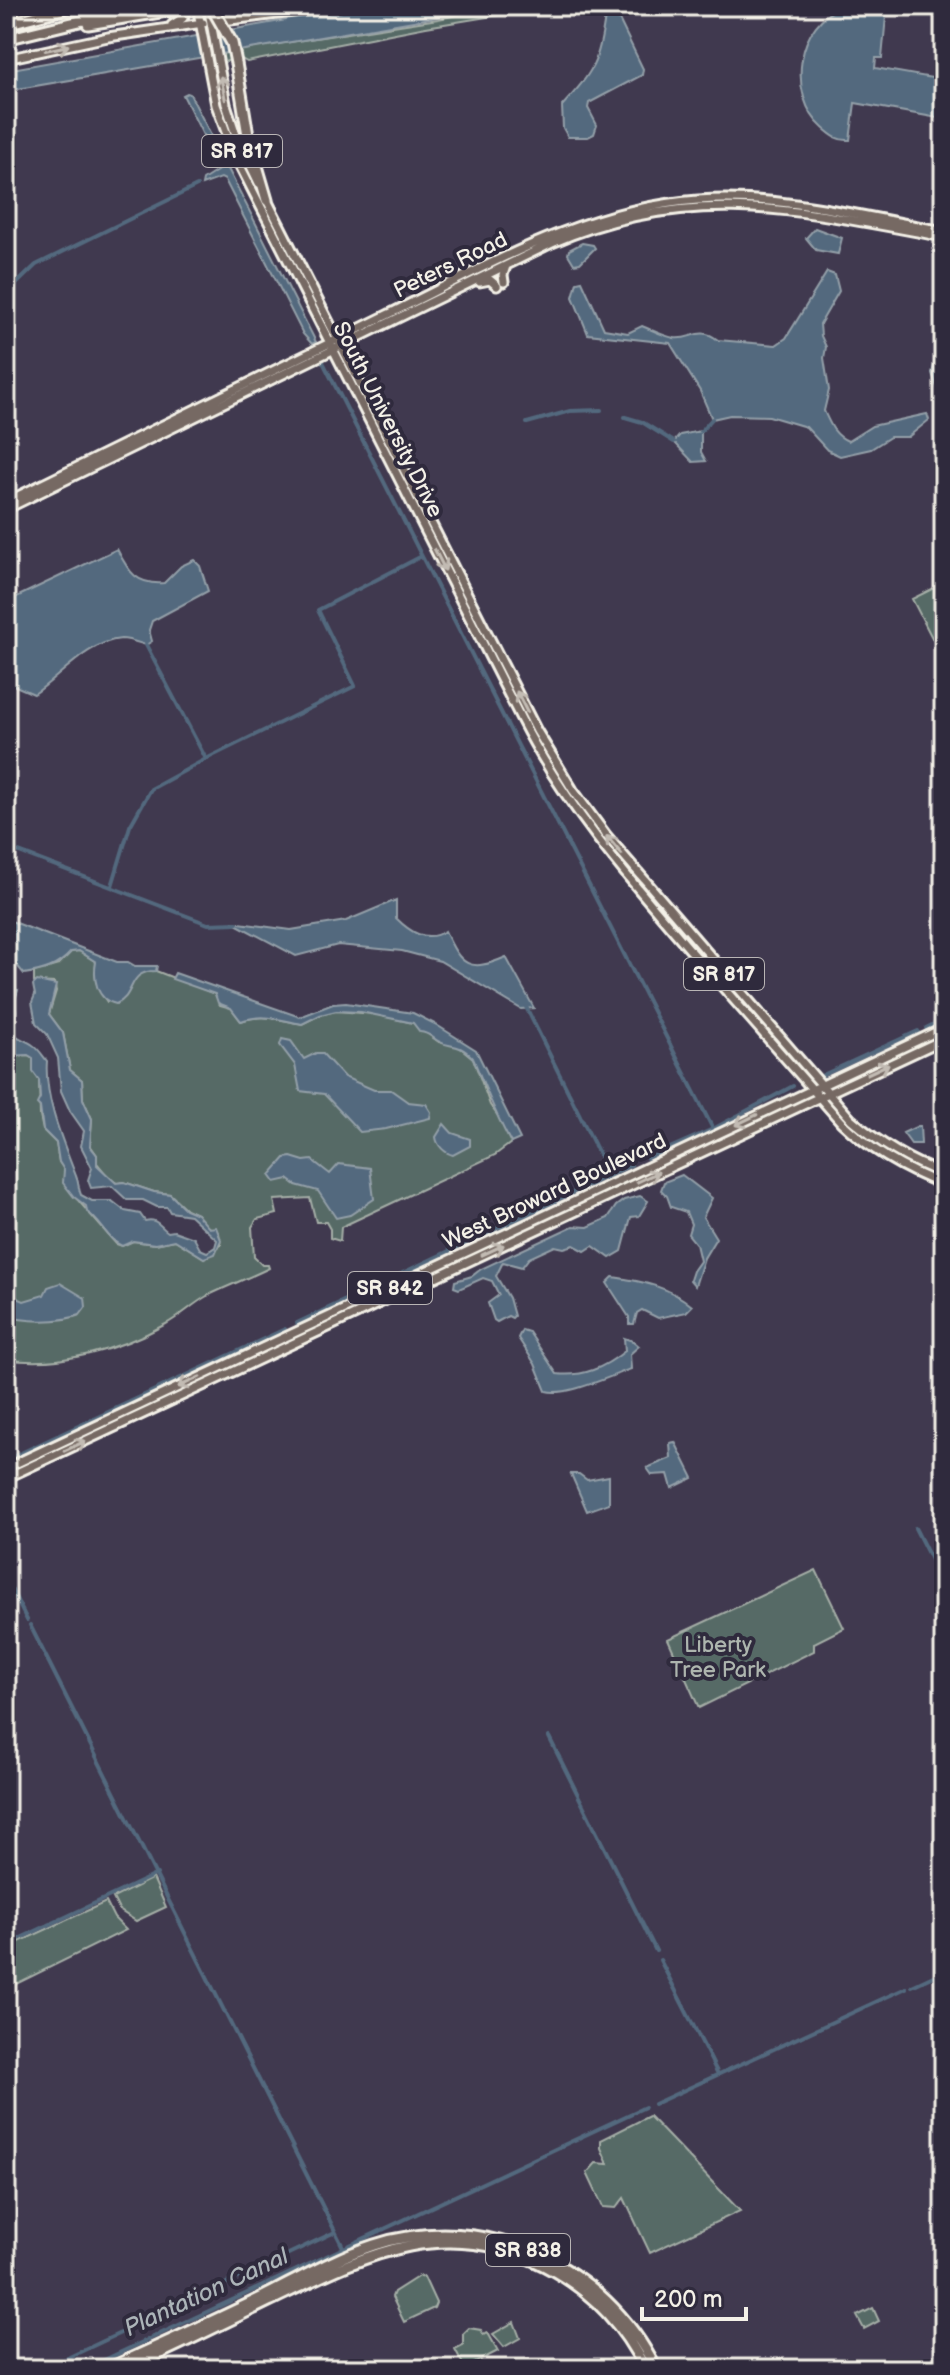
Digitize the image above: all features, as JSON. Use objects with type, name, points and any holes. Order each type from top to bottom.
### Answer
[{"type":"highway","points":[[6,24],[75,6]]},
{"type":"highway","points":[[6,39],[141,6]]},
{"type":"highway","points":[[61,25],[74,26],[183,7],[208,6],[229,35],[252,153],[267,200]]},
{"type":"highway","points":[[6,12],[29,7]]},
{"type":"highway","name":"SR 838","points":[[108,2369],[375,2245],[445,2234],[499,2240],[562,2266],[629,2339],[645,2369]]},
{"type":"highway","points":[[432,2243],[458,2240],[464,2235]]},
{"type":"highway","name":"SR 838","points":[[127,2369],[352,2262],[394,2248],[432,2243],[472,2243],[499,2248],[577,2281],[619,2313],[656,2369]]},
{"type":"main road","name":"South University Drive","points":[[197,6],[216,105],[235,156],[419,497],[537,731],[599,826],[686,929]]},
{"type":"main road","name":"South University Drive","points":[[208,6],[226,104],[236,135],[405,491],[542,757],[590,831],[625,874]]},
{"type":"main road","points":[[219,6],[224,16],[236,20]]},
{"type":"main road","points":[[6,59],[108,37],[201,23],[212,27],[236,20],[340,6]]},
{"type":"main road","points":[[167,28],[183,18],[183,7]]},
{"type":"main road","name":"Peters Road","points":[[6,509],[549,236],[593,220],[645,206],[696,200],[761,200],[795,203],[944,231]]},
{"type":"main road","name":"Peters Road","points":[[6,502],[568,236],[604,224],[695,207],[762,207],[944,237]]},
{"type":"main road","points":[[462,286],[490,280],[500,284],[507,265]]},
{"type":"main road","points":[[405,491],[419,497]]},
{"type":"main road","points":[[542,757],[557,763]]},
{"type":"main road","points":[[625,874],[674,926],[686,929]]},
{"type":"main road","name":"SR 817","points":[[625,874],[719,983],[816,1086],[880,1144],[943,1174]]},
{"type":"main road","name":"SR 817","points":[[686,929],[761,1016],[816,1086],[818,1097],[865,1145],[944,1185]]},
{"type":"main road","points":[[719,983],[730,986],[755,1014],[761,1016]]},
{"type":"main road","name":"West Broward Boulevard","points":[[6,1468],[944,1028]]},
{"type":"main road","name":"West Broward Boulevard","points":[[6,1478],[944,1039]]},
{"type":"main road","points":[[927,1179],[943,1174]]},
{"type":"main road","points":[[577,1210],[584,1196]]},
{"type":"main road","points":[[404,1291],[408,1284],[447,1266],[451,1258]]},
{"type":"main road","points":[[216,1380],[222,1372],[247,1359],[250,1353]]},
{"type":"green space","points":[[501,6],[555,6],[426,27],[247,62],[238,57],[222,63],[220,53],[438,19]]},
{"type":"green space","points":[[944,583],[944,661],[912,599]]},
{"type":"green space","points":[[79,951],[96,962],[97,983],[107,1002],[138,975],[156,971],[215,994],[220,1005],[231,1008],[241,1021],[265,1017],[302,1024],[336,1011],[375,1014],[413,1023],[439,1042],[457,1045],[473,1058],[490,1105],[511,1143],[495,1155],[341,1227],[340,1241],[330,1238],[326,1222],[316,1222],[310,1198],[274,1200],[277,1214],[257,1219],[252,1227],[254,1257],[269,1268],[207,1296],[148,1333],[109,1348],[47,1361],[6,1359],[6,1050],[8,1056],[28,1055],[33,1058],[34,1072],[39,1080],[43,1130],[56,1143],[59,1162],[65,1170],[70,1191],[116,1244],[122,1246],[133,1241],[155,1244],[175,1240],[204,1258],[221,1245],[219,1233],[204,1225],[197,1214],[186,1209],[170,1194],[124,1182],[117,1183],[96,1162],[97,1155],[90,1145],[92,1119],[83,1099],[82,1080],[70,1070],[63,1033],[49,1014],[56,991],[54,983],[34,982],[34,972],[58,965],[71,952]]},
{"type":"green space","name":"Liberty Tree Park","points":[[816,1570],[844,1628],[814,1643],[814,1651],[699,1708],[668,1639]]},
{"type":"green space","points":[[153,1878],[166,1907],[136,1921],[119,1910],[113,1898]]},
{"type":"green space","points":[[106,1902],[114,1918],[126,1930],[6,1989],[6,1948]]},
{"type":"green space","points":[[649,2116],[740,2211],[650,2253],[624,2198],[616,2208],[603,2207],[587,2173],[596,2163],[608,2164],[601,2140]]},
{"type":"green space","points":[[419,2276],[424,2277],[436,2303],[434,2308],[404,2322],[392,2297],[394,2292]]},
{"type":"green space","points":[[873,2308],[879,2321],[864,2329],[857,2316]]},
{"type":"green space","points":[[514,2322],[520,2338],[504,2347],[493,2334]]},
{"type":"green space","points":[[469,2328],[481,2330],[483,2335],[488,2333],[498,2351],[465,2368],[455,2349],[463,2345],[463,2334]]},
{"type":"water","points":[[364,6],[501,6],[6,91],[6,70],[286,20],[288,17]]},
{"type":"water","points":[[845,6],[887,6],[882,58],[876,58],[875,68],[944,80],[944,119],[855,103],[850,140],[835,137],[823,128],[811,114],[804,97],[802,60],[816,26],[828,14]]},
{"type":"water","points":[[614,9],[643,69],[642,75],[589,103],[588,108],[597,125],[594,134],[568,137],[563,128],[562,106],[593,66],[605,16]]},
{"type":"water","points":[[187,93],[316,342],[312,344],[303,334],[225,180],[221,178],[202,185],[203,180],[220,169],[183,95]]},
{"type":"water","points":[[815,228],[842,238],[838,254],[816,250],[806,238]]},
{"type":"water","points":[[582,243],[595,248],[580,263],[574,264],[569,250]]},
{"type":"water","points":[[827,272],[835,275],[839,291],[820,324],[826,347],[824,358],[829,390],[824,411],[833,429],[848,441],[872,426],[927,414],[929,420],[908,437],[890,437],[871,449],[840,456],[827,450],[806,427],[769,416],[730,415],[712,419],[700,391],[670,343],[588,334],[573,297],[577,282],[582,281],[604,329],[628,333],[642,326],[674,338],[706,334],[718,340],[776,345],[786,338]]},
{"type":"water","points":[[944,354],[944,418],[932,373],[937,355]]},
{"type":"water","points":[[701,431],[701,452],[706,461],[693,462],[674,442],[680,435]]},
{"type":"water","points":[[117,549],[135,576],[147,582],[164,583],[181,566],[194,560],[200,566],[208,591],[152,621],[149,630],[152,641],[146,645],[121,639],[97,646],[34,694],[13,685],[6,670],[6,602]]},
{"type":"water","points":[[396,900],[396,918],[401,923],[425,936],[445,931],[456,952],[468,963],[483,965],[506,957],[534,1008],[521,1009],[440,961],[402,951],[338,945],[296,956],[232,922],[291,930],[346,921]]},
{"type":"water","points":[[6,919],[117,962],[157,966],[156,971],[140,975],[123,1000],[116,1004],[104,998],[97,988],[96,962],[79,951],[71,952],[50,968],[24,974],[6,952]]},
{"type":"water","points":[[175,973],[300,1017],[333,1004],[346,1003],[413,1013],[476,1050],[520,1139],[511,1143],[473,1058],[463,1049],[420,1032],[413,1023],[361,1012],[336,1011],[302,1024],[265,1017],[241,1021],[231,1008],[218,1003],[215,994],[172,979]]},
{"type":"water","points":[[37,981],[56,985],[49,1014],[63,1033],[70,1070],[82,1080],[83,1099],[92,1119],[90,1146],[97,1155],[97,1165],[116,1183],[124,1182],[170,1194],[185,1209],[197,1214],[209,1228],[216,1227],[221,1240],[215,1254],[204,1258],[175,1240],[155,1244],[133,1241],[122,1246],[112,1239],[63,1183],[64,1170],[59,1162],[56,1143],[43,1130],[37,1104],[40,1098],[39,1080],[33,1072],[33,1058],[28,1055],[8,1056],[6,999],[11,989],[18,990],[11,1030],[35,1046],[47,1061],[51,1105],[81,1195],[92,1201],[112,1201],[125,1211],[140,1214],[145,1221],[156,1222],[168,1232],[194,1238],[200,1249],[207,1252],[215,1247],[217,1240],[190,1215],[170,1212],[167,1207],[157,1207],[143,1200],[127,1200],[112,1186],[91,1188],[88,1180],[92,1168],[81,1146],[84,1131],[61,1091],[58,1058],[47,1034],[36,1023],[32,1002],[35,995],[33,985]]},
{"type":"water","points":[[282,1039],[291,1041],[304,1059],[322,1053],[344,1077],[374,1090],[391,1090],[408,1102],[426,1104],[431,1112],[430,1118],[360,1132],[324,1094],[300,1091],[295,1065],[280,1045]]},
{"type":"water","points":[[444,1124],[452,1133],[470,1139],[470,1146],[453,1155],[444,1151],[436,1137]]},
{"type":"water","points":[[918,1126],[921,1144],[911,1144],[903,1133]]},
{"type":"water","points":[[285,1158],[312,1160],[330,1174],[339,1164],[370,1168],[374,1199],[350,1215],[336,1218],[318,1191],[296,1185],[288,1179],[275,1182],[270,1175]]},
{"type":"water","points":[[682,1175],[712,1198],[703,1217],[716,1238],[704,1258],[695,1286],[690,1280],[700,1261],[696,1244],[688,1234],[691,1224],[686,1212],[671,1207],[661,1190],[664,1182]]},
{"type":"water","points":[[640,1196],[648,1201],[639,1216],[631,1217],[622,1251],[610,1258],[593,1246],[585,1251],[574,1245],[564,1248],[555,1246],[529,1258],[522,1267],[503,1262],[496,1276],[509,1298],[512,1318],[508,1316],[497,1322],[494,1320],[488,1303],[499,1295],[492,1281],[483,1278],[459,1289],[454,1287],[455,1281],[472,1276],[573,1226],[588,1227],[608,1218],[624,1200]]},
{"type":"water","points":[[613,1277],[655,1286],[692,1306],[686,1312],[658,1318],[642,1310],[637,1313],[634,1324],[629,1324],[629,1317],[607,1283]]},
{"type":"water","points":[[6,1281],[17,1298],[24,1301],[44,1295],[48,1287],[60,1283],[85,1298],[86,1307],[80,1315],[63,1319],[43,1321],[14,1318],[6,1315]]},
{"type":"water","points":[[522,1330],[529,1332],[557,1374],[584,1373],[601,1367],[625,1351],[624,1338],[639,1346],[630,1354],[631,1369],[576,1389],[546,1391],[535,1364],[518,1338]]},
{"type":"water","points":[[675,1442],[693,1478],[672,1488],[668,1474],[652,1475],[647,1468],[671,1458],[670,1443]]},
{"type":"water","points":[[571,1474],[579,1474],[587,1480],[609,1476],[609,1503],[587,1511]]},
{"type":"waterway","points":[[6,294],[36,265],[197,186]]},
{"type":"waterway","points":[[323,362],[713,1129]]},
{"type":"waterway","points":[[527,423],[570,411],[601,410]]},
{"type":"waterway","points":[[625,417],[642,422],[674,442]]},
{"type":"waterway","points":[[701,431],[712,419]]},
{"type":"waterway","points":[[206,759],[355,686],[318,610],[420,557]]},
{"type":"waterway","points":[[112,886],[130,826],[151,789],[206,759],[146,645]]},
{"type":"waterway","points":[[6,847],[208,924],[237,923]]},
{"type":"waterway","points":[[526,1007],[610,1176]]},
{"type":"waterway","points":[[926,1028],[944,1019]]},
{"type":"waterway","points":[[823,1075],[918,1031]]},
{"type":"waterway","points":[[647,1158],[713,1129],[793,1086]]},
{"type":"waterway","points":[[297,1323],[631,1165]]},
{"type":"waterway","points":[[6,1460],[285,1329]]},
{"type":"waterway","points":[[915,1528],[944,1585]]},
{"type":"waterway","points":[[6,1579],[27,1620]]},
{"type":"waterway","points":[[30,1625],[343,2247]]},
{"type":"waterway","points":[[549,1737],[656,1951]]},
{"type":"waterway","points":[[6,1945],[157,1874]]},
{"type":"waterway","points":[[660,1960],[718,2074]]},
{"type":"waterway","points":[[912,1986],[944,1971]]},
{"type":"waterway","points":[[654,2104],[906,1988]]},
{"type":"waterway","name":"Plantation Canal","points":[[85,2369],[645,2107]]},
{"type":"waterway","name":"Plantation Canal","points":[[44,2369],[335,2232]]}]
